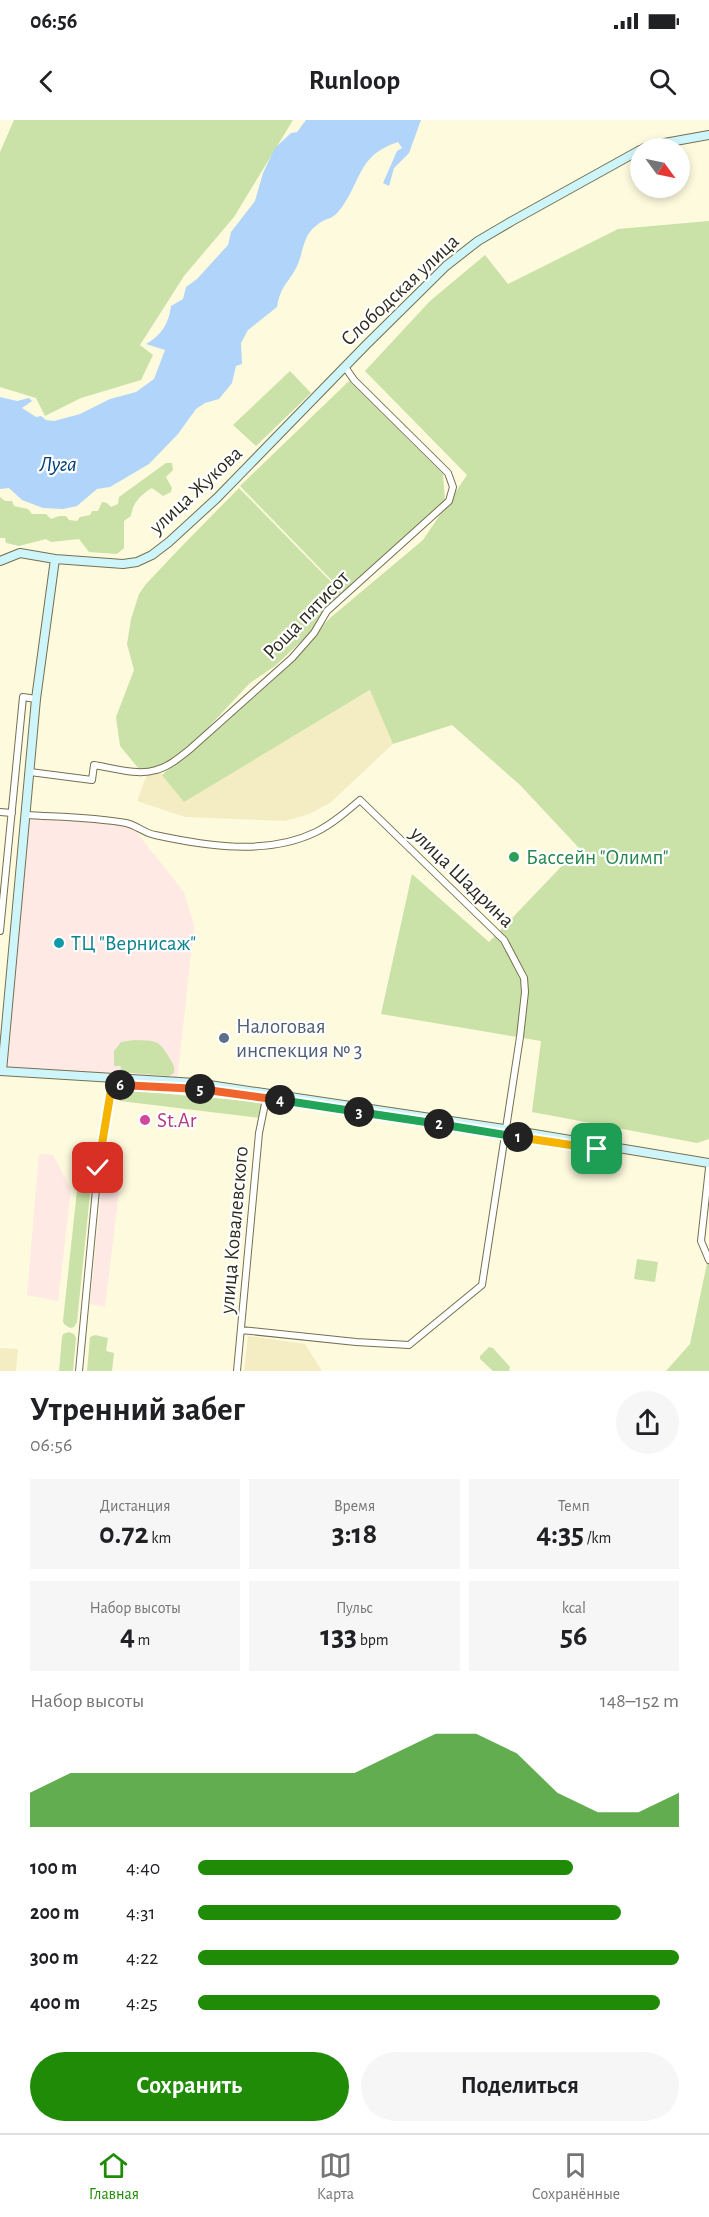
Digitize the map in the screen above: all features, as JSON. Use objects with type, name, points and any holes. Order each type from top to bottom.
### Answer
[{"type":"street","name":"Слободская улица","points":[[690,138],[709,135]]},
{"type":"street","name":"Слободская улица","points":[[272,443],[446,266],[478,241],[512,220],[630,156]]},
{"type":"street","name":"Роща пятисот","points":[[30,772],[92,780],[94,765],[139,772],[155,771],[172,763],[292,658],[314,633],[327,611],[449,501],[453,487],[448,473],[354,380],[345,367]]},
{"type":"street","name":"улица Жукова","points":[[0,561],[20,553],[55,560],[123,564],[137,562],[152,555],[187,526],[272,443]]},
{"type":"street","points":[[55,560],[36,699],[1,1073],[113,1082],[196,1083],[709,1166],[701,1241],[709,1260]]},
{"type":"street","points":[[0,931],[23,697],[36,699]]},
{"type":"street","name":"улица Шадрина","points":[[26,815],[93,818],[129,824],[144,832],[169,838],[250,847],[288,842],[315,833],[332,823],[360,800],[504,940],[524,978],[525,992],[520,1037],[482,1285],[409,1346],[241,1330]]},
{"type":"street","points":[[0,812],[12,813]]},
{"type":"street","points":[[79,1371],[98,1168],[113,1082]]},
{"type":"street","name":"улица Ковалевского","points":[[237,1371],[259,1133],[267,1096]]},
{"type":"shaded area","points":[[371,690],[393,744],[330,803],[309,814],[285,821],[185,817],[137,801],[148,772],[160,772],[184,801]]},
{"type":"shaded area","points":[[26,815],[129,823],[184,892],[194,926],[177,1082],[2,1071]]},
{"type":"shaded area","points":[[39,1154],[53,1155],[71,1189],[58,1301],[27,1295]]},
{"type":"shaded area","points":[[103,1172],[121,1174],[105,1307],[90,1304]]},
{"type":"shaded area","points":[[248,1336],[305,1344],[322,1371],[244,1371]]},
{"type":"shaded area","points":[[0,1348],[18,1349],[16,1371],[0,1371]]},
{"type":"green space","points":[[14,120],[293,120],[234,217],[184,276],[140,345],[153,355],[141,380],[81,398],[45,416],[36,398],[0,387],[0,152]]},
{"type":"green space","points":[[709,221],[709,1139],[697,1143],[532,1112],[541,1041],[381,1014],[412,874],[489,942],[579,848],[520,785],[452,725],[393,744],[370,690],[184,802],[162,775],[292,658],[330,618],[423,540],[467,475],[365,371],[430,301],[485,255],[508,284],[618,229]]},
{"type":"green space","points":[[290,371],[311,393],[256,446],[233,425]]},
{"type":"green space","points":[[349,381],[443,474],[445,501],[343,592],[240,486]]},
{"type":"green space","points":[[166,463],[172,463],[173,470],[166,477],[172,488],[171,492],[163,496],[152,488],[144,493],[133,507],[131,516],[124,521],[124,548],[117,554],[89,552],[79,539],[51,542],[46,539],[19,546],[6,543],[5,538],[0,538],[0,497],[5,501],[12,501],[14,506],[28,509],[32,514],[46,514],[51,519],[66,516],[69,520],[77,521],[80,517],[90,515],[92,511],[98,511],[102,502],[111,507],[118,504],[119,497]]},
{"type":"green space","points":[[239,488],[342,593],[324,611],[312,631],[275,666],[250,683],[201,735],[179,754],[154,769],[139,769],[120,746],[116,717],[134,670],[127,644],[131,619],[139,594]]},
{"type":"green space","points":[[134,1040],[160,1044],[173,1064],[174,1073],[169,1076],[120,1072],[121,1066],[114,1066],[114,1051],[121,1042]]},
{"type":"green space","points":[[123,1090],[260,1102],[263,1108],[261,1118],[120,1101],[117,1096]]},
{"type":"green space","points":[[81,1178],[89,1180],[91,1184],[77,1322],[74,1327],[70,1328],[63,1321],[78,1181]]},
{"type":"green space","points":[[709,1254],[709,1371],[666,1371],[690,1344]]},
{"type":"green space","points":[[637,1259],[658,1262],[655,1282],[634,1279]]},
{"type":"green space","points":[[69,1332],[76,1338],[73,1371],[59,1371],[63,1334]]},
{"type":"green space","points":[[95,1335],[108,1338],[106,1351],[114,1353],[112,1371],[87,1371],[90,1337]]},
{"type":"green space","points":[[489,1347],[493,1348],[510,1367],[509,1371],[493,1371],[480,1359]]},
{"type":"water","name":"Луга","points":[[306,120],[421,120],[409,153],[394,168],[389,186],[383,183],[397,151],[402,148],[398,142],[385,147],[368,161],[349,197],[338,212],[312,229],[306,239],[297,266],[283,288],[277,307],[248,330],[241,343],[242,364],[236,366],[232,383],[219,399],[205,403],[196,409],[178,434],[149,464],[110,487],[97,489],[77,506],[63,509],[43,508],[22,500],[9,488],[0,489],[0,397],[17,401],[29,398],[32,401],[22,408],[36,417],[41,416],[46,420],[54,421],[80,414],[110,399],[136,392],[154,379],[165,350],[146,344],[163,328],[171,306],[183,299],[186,287],[197,279],[228,245],[231,232],[255,201],[263,173],[275,148],[291,133],[297,132]]},
{"type":"place","name":"Бассейн \"Олимп\"","points":[[514,857]]},
{"type":"place","name":"ТЦ \"Вернисаж\"","points":[[59,943]]},
{"type":"place","name":"Налоговая инспекция № 3","points":[[224,1038]]},
{"type":"place","name":"St.Ar","points":[[145,1120]]},
{"type":"route","points":[[98,1168],[112,1084],[195,1088],[241,1094],[597,1149]]}]
